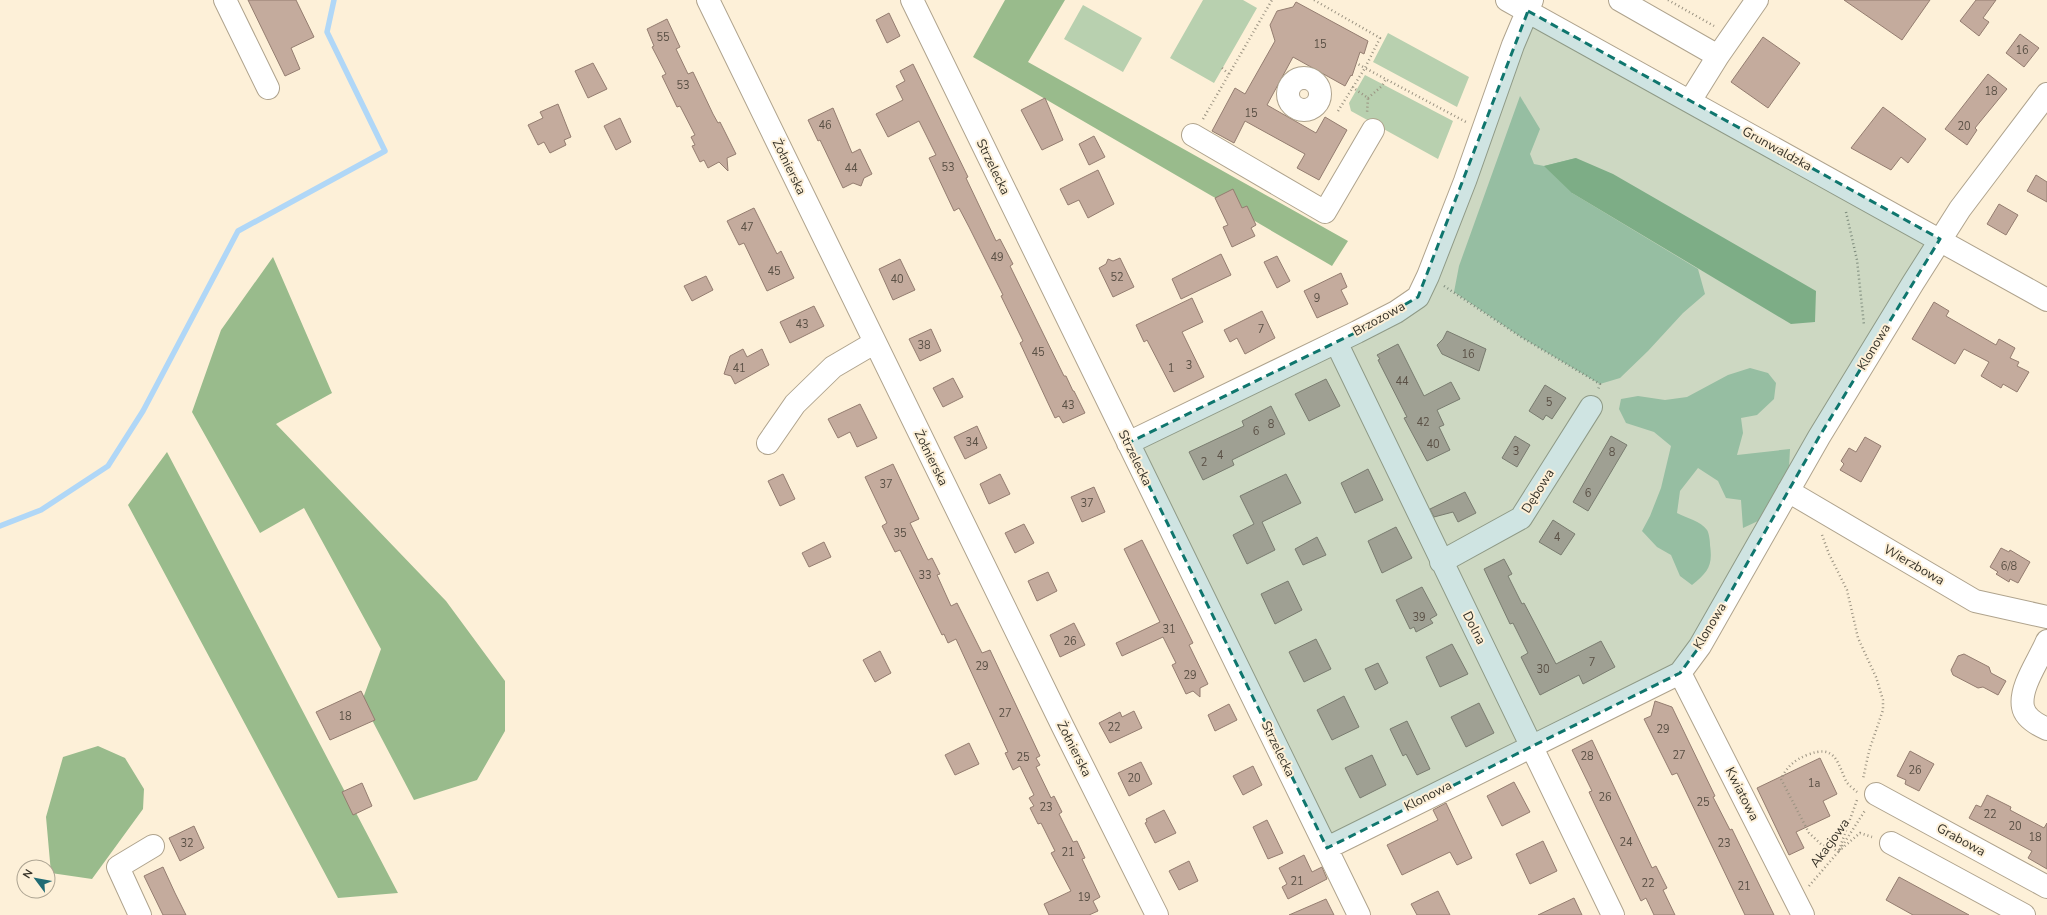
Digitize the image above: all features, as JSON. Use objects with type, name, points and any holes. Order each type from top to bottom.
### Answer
[{"type":"street","points":[[225,0],[268,88]]},
{"type":"street","name":"Żołnierska","points":[[708,0],[874,343],[1063,727],[1158,915]]},
{"type":"street","name":"Strzelecka","points":[[912,0],[1359,915]]},
{"type":"street","name":"Grunwaldzka","points":[[1507,0],[1530,5],[1690,101],[2047,300]]},
{"type":"street","points":[[1620,0],[1718,56]]},
{"type":"street","points":[[1690,101],[1718,56],[1757,0]]},
{"type":"street","name":"Brzozowa","points":[[1128,443],[1396,312],[1418,297],[1428,276],[1513,45],[1530,5]]},
{"type":"street","name":"Klonowa","points":[[1326,848],[1680,673],[1700,646],[1788,491],[1940,239],[1960,209],[2047,94]]},
{"type":"street","points":[[1193,135],[1325,212],[1369,125]]},
{"type":"street","name":"Dolna","points":[[1336,342],[1441,562],[1532,745],[1613,915]]},
{"type":"street","points":[[768,443],[795,404],[833,367],[874,343]]},
{"type":"street","name":"Dębowa","points":[[1441,562],[1521,518],[1591,407]]},
{"type":"street","name":"Wierzbowa","points":[[1788,491],[1975,601],[2047,617]]},
{"type":"street","points":[[2047,640],[2028,679],[2023,695],[2022,708],[2032,721],[2047,730]]},
{"type":"street","name":"Kwiatowa","points":[[1680,673],[1800,908]]},
{"type":"street","name":"Grabowa","points":[[1866,792],[2047,886]]},
{"type":"street","points":[[1891,843],[2024,915]]},
{"type":"street","points":[[140,915],[118,867],[153,846]]},
{"type":"path","points":[[1193,135],[1272,0]]},
{"type":"path","points":[[1314,0],[1380,38],[1365,68],[1338,111]]},
{"type":"path","points":[[1668,0],[1715,27]]},
{"type":"path","points":[[1356,63],[1482,130]]},
{"type":"path","points":[[1222,68],[1229,74]]},
{"type":"path","points":[[1368,98],[1382,86],[1386,79]]},
{"type":"path","points":[[1352,88],[1368,98]]},
{"type":"path","points":[[1368,98],[1369,125]]},
{"type":"path","points":[[1848,188],[1843,198],[1858,260],[1865,345],[1872,350]]},
{"type":"path","points":[[1428,276],[1521,337],[1600,384],[1591,407]]},
{"type":"path","points":[[1822,511],[1818,520],[1818,525],[1829,554],[1847,590],[1858,638],[1876,677],[1883,700],[1882,710],[1863,772],[1866,792],[1839,851]]},
{"type":"path","points":[[1839,851],[1822,845],[1809,833],[1781,779],[1787,766],[1804,756],[1819,750],[1832,754],[1841,765],[1847,782],[1866,792]]},
{"type":"path","name":"Akacjowa","points":[[1800,908],[1839,851],[1866,792]]},
{"type":"path","points":[[1839,851],[1860,833],[1891,843]]},
{"type":"highlighted area","points":[[1528,11],[1940,239],[1819,437],[1700,646],[1680,673],[1327,848],[1128,443],[1357,332],[1418,297]]},
{"type":"green space","points":[[1005,0],[1065,0],[1028,62],[1348,241],[1332,266],[973,57]]},
{"type":"green space","points":[[1203,0],[1243,0],[1257,8],[1214,83],[1170,58]]},
{"type":"green space","points":[[1083,5],[1142,38],[1123,72],[1064,39]]},
{"type":"green space","points":[[1388,33],[1469,77],[1457,107],[1373,62]]},
{"type":"green space","points":[[1365,75],[1453,121],[1438,159],[1351,111],[1349,103]]},
{"type":"green space","points":[[1520,96],[1540,129],[1530,154],[1534,164],[1544,166],[1576,158],[1572,193],[1698,269],[1705,294],[1683,313],[1648,351],[1620,378],[1600,384],[1521,337],[1454,292],[1459,266]]},
{"type":"green space","points":[[1576,158],[1613,174],[1816,291],[1815,322],[1791,324],[1572,193],[1544,166]]},
{"type":"green space","points":[[273,257],[332,393],[276,424],[446,601],[505,681],[505,731],[477,780],[414,800],[362,701],[381,649],[304,508],[260,533],[192,412],[221,330]]},
{"type":"green space","points":[[1750,368],[1768,373],[1776,383],[1774,399],[1757,415],[1741,418],[1743,433],[1737,455],[1790,449],[1789,468],[1758,521],[1743,528],[1741,500],[1726,498],[1718,481],[1698,468],[1680,491],[1677,513],[1701,524],[1707,530],[1709,535],[1711,552],[1710,563],[1706,572],[1692,585],[1680,576],[1671,555],[1657,547],[1642,531],[1650,516],[1661,488],[1671,446],[1654,432],[1626,423],[1619,409],[1621,399],[1638,396],[1665,400],[1687,397],[1728,375]]},
{"type":"green space","points":[[167,452],[398,893],[338,898],[128,505]]},
{"type":"green space","points":[[98,746],[125,758],[144,789],[143,809],[92,879],[56,874],[56,859],[50,859],[46,817],[63,757]]},
{"type":"building","points":[[248,0],[296,0],[314,37],[291,48],[300,69],[285,76]]},
{"type":"building","points":[[1844,0],[1930,0],[1902,40]]},
{"type":"building","points":[[1976,0],[1996,0],[1983,18],[1989,22],[1979,36],[1960,21]]},
{"type":"building","points":[[1296,2],[1368,41],[1364,54],[1360,52],[1352,76],[1351,75],[1345,86],[1293,57],[1267,105],[1316,133],[1325,117],[1347,130],[1319,180],[1297,168],[1305,154],[1245,121],[1234,143],[1212,131],[1235,88],[1245,94],[1275,41],[1270,25],[1277,11],[1293,7]]},
{"type":"building","points":[[889,13],[900,36],[887,43],[876,20]]},
{"type":"building","points":[[667,19],[680,47],[676,49],[688,74],[693,72],[713,114],[718,123],[720,122],[736,154],[727,158],[728,171],[719,162],[708,168],[704,160],[700,162],[692,146],[695,145],[691,137],[695,135],[680,106],[677,107],[662,76],[666,74],[652,47],[654,46],[647,29]]},
{"type":"building","points":[[2020,34],[2039,48],[2024,67],[2006,53]]},
{"type":"building","points":[[1763,37],[1800,63],[1768,108],[1731,82]]},
{"type":"building","points":[[593,63],[607,89],[588,98],[575,71]]},
{"type":"building","points":[[913,64],[968,177],[966,178],[996,241],[1000,239],[1013,264],[1010,266],[1064,376],[1066,376],[1085,413],[1063,423],[1059,416],[1055,418],[1020,343],[1023,341],[1001,296],[1003,295],[959,208],[954,211],[929,158],[936,155],[919,121],[888,137],[876,114],[903,100],[896,86],[905,81],[900,71]]},
{"type":"building","points":[[1988,74],[2007,89],[1975,128],[1977,130],[1967,145],[1945,129]]},
{"type":"building","points":[[1045,98],[1063,140],[1042,150],[1021,110]]},
{"type":"building","points":[[558,104],[571,137],[564,140],[566,145],[550,153],[544,142],[538,145],[528,125],[543,118],[540,112]]},
{"type":"building","points":[[1883,107],[1926,139],[1908,163],[1901,157],[1891,170],[1851,148]]},
{"type":"building","points":[[833,108],[852,153],[860,149],[872,174],[864,178],[861,186],[853,183],[843,188],[820,140],[818,141],[808,120]]},
{"type":"building","points":[[620,118],[631,142],[616,150],[604,126]]},
{"type":"building","points":[[1094,136],[1105,157],[1089,165],[1079,144]]},
{"type":"building","points":[[1098,170],[1114,204],[1088,218],[1079,200],[1068,205],[1060,189]]},
{"type":"building","points":[[2036,175],[2047,182],[2047,202],[2027,191]]},
{"type":"building","points":[[1233,189],[1242,208],[1247,206],[1256,225],[1251,228],[1255,236],[1232,247],[1223,227],[1228,225],[1215,198]]},
{"type":"building","points":[[1999,204],[2018,215],[2006,235],[1987,224]]},
{"type":"building","points":[[754,208],[777,254],[781,251],[794,278],[767,291],[744,243],[739,245],[727,221]]},
{"type":"building","points":[[1221,254],[1231,275],[1181,299],[1172,279]]},
{"type":"building","points":[[1277,256],[1290,281],[1277,288],[1264,262]]},
{"type":"building","points":[[1120,258],[1134,287],[1113,297],[1099,268],[1106,264],[1108,259],[1113,261]]},
{"type":"building","points":[[900,259],[915,290],[893,300],[879,269]]},
{"type":"building","points":[[1341,273],[1347,287],[1341,290],[1348,304],[1317,318],[1304,291]]},
{"type":"building","points":[[706,276],[713,290],[692,301],[684,286]]},
{"type":"building","points":[[1192,298],[1203,322],[1182,332],[1204,377],[1174,392],[1147,340],[1144,342],[1136,325]]},
{"type":"building","points":[[1934,302],[1949,311],[1946,316],[1996,345],[1999,339],[2015,348],[2010,358],[2019,362],[2017,366],[2029,372],[2017,392],[2003,384],[2001,388],[1981,376],[1989,362],[1964,349],[1955,364],[1912,339]]},
{"type":"building","points":[[814,306],[824,326],[790,343],[780,322]]},
{"type":"building","points":[[1262,311],[1275,338],[1245,354],[1237,338],[1230,342],[1224,330]]},
{"type":"building","points":[[931,329],[941,351],[920,361],[909,339]]},
{"type":"building","points":[[1447,331],[1486,349],[1479,371],[1442,354],[1437,345],[1443,339]]},
{"type":"building","points":[[1398,344],[1424,396],[1451,382],[1460,399],[1437,410],[1444,425],[1439,427],[1450,450],[1427,461],[1404,418],[1407,417],[1378,360],[1380,359],[1377,355]]},
{"type":"building","points":[[743,349],[747,357],[762,349],[769,365],[735,384],[731,376],[724,374],[730,356]]},
{"type":"building","points":[[953,378],[963,397],[943,407],[933,388]]},
{"type":"building","points":[[1326,379],[1340,406],[1309,421],[1295,394]]},
{"type":"building","points":[[1545,385],[1566,398],[1552,419],[1546,415],[1543,420],[1529,411]]},
{"type":"building","points":[[860,404],[877,438],[857,447],[850,432],[838,438],[828,419]]},
{"type":"building","points":[[1271,406],[1285,434],[1232,460],[1234,465],[1203,480],[1189,452],[1244,426],[1242,421]]},
{"type":"building","points":[[977,426],[987,448],[965,459],[954,437]]},
{"type":"building","points":[[1515,436],[1530,445],[1517,467],[1502,458]]},
{"type":"building","points":[[1611,436],[1627,445],[1588,511],[1573,502]]},
{"type":"building","points":[[1865,437],[1881,446],[1861,482],[1840,470],[1844,464],[1841,461],[1849,448],[1856,452]]},
{"type":"building","points":[[893,464],[919,519],[910,523],[928,560],[932,558],[940,574],[937,575],[951,606],[957,603],[982,653],[990,650],[1040,756],[1036,758],[1040,765],[1036,767],[1051,798],[1054,796],[1062,812],[1059,814],[1073,842],[1077,841],[1085,858],[1082,859],[1100,897],[1093,901],[1098,911],[1089,915],[1049,915],[1044,904],[1071,891],[1051,853],[1055,851],[1041,823],[1038,824],[1030,808],[1034,806],[1029,798],[1034,795],[1020,766],[1013,770],[1005,753],[1008,752],[956,639],[948,643],[944,634],[942,635],[900,550],[895,552],[882,526],[887,523],[865,477]]},
{"type":"building","points":[[1368,469],[1383,500],[1355,513],[1341,483]]},
{"type":"building","points":[[783,474],[795,499],[780,506],[768,481]]},
{"type":"building","points":[[1000,474],[1010,494],[989,504],[980,484]]},
{"type":"building","points":[[1286,474],[1301,503],[1262,522],[1275,550],[1247,564],[1233,535],[1254,524],[1240,496]]},
{"type":"building","points":[[1094,487],[1105,512],[1082,522],[1071,497]]},
{"type":"building","points":[[1465,492],[1476,513],[1458,522],[1453,512],[1434,517],[1430,509]]},
{"type":"building","points":[[1553,520],[1575,534],[1561,555],[1539,542]]},
{"type":"building","points":[[1024,524],[1034,543],[1015,553],[1005,533]]},
{"type":"building","points":[[1396,527],[1412,558],[1382,573],[1368,541]]},
{"type":"building","points":[[1317,537],[1326,555],[1303,565],[1295,549]]},
{"type":"building","points":[[1142,540],[1193,643],[1189,645],[1208,684],[1200,688],[1200,697],[1193,691],[1186,694],[1172,665],[1176,663],[1163,637],[1122,656],[1116,643],[1160,622],[1124,549]]},
{"type":"building","points":[[824,542],[831,557],[809,567],[802,553]]},
{"type":"building","points":[[2001,548],[2009,552],[2010,550],[2030,562],[2018,583],[2010,579],[2009,582],[1996,574],[1998,572],[1990,567]]},
{"type":"building","points":[[1504,559],[1512,574],[1508,576],[1556,664],[1601,641],[1615,667],[1583,684],[1579,675],[1540,695],[1521,657],[1528,653],[1513,623],[1510,624],[1484,569]]},
{"type":"building","points":[[1048,572],[1057,591],[1037,601],[1028,581]]},
{"type":"building","points":[[1288,581],[1302,610],[1275,624],[1261,594]]},
{"type":"building","points":[[1422,587],[1437,615],[1430,619],[1433,623],[1416,632],[1414,627],[1410,629],[1396,600]]},
{"type":"building","points":[[1074,623],[1085,645],[1060,657],[1050,635]]},
{"type":"building","points":[[1316,639],[1331,669],[1304,682],[1289,652]]},
{"type":"building","points":[[1452,644],[1468,674],[1440,687],[1426,657]]},
{"type":"building","points":[[880,651],[891,673],[875,682],[863,660]]},
{"type":"building","points":[[1964,654],[1989,667],[1991,673],[2006,681],[1998,695],[1983,687],[1978,688],[1953,675],[1951,670],[1958,656]]},
{"type":"building","points":[[1378,663],[1388,683],[1375,690],[1365,669]]},
{"type":"building","points":[[361,691],[375,720],[330,740],[316,712]]},
{"type":"building","points":[[1344,696],[1359,727],[1332,740],[1317,710]]},
{"type":"building","points":[[1655,701],[1672,707],[1715,796],[1713,797],[1730,830],[1732,829],[1774,915],[1745,915],[1677,773],[1672,775],[1644,719],[1651,716]]},
{"type":"building","points":[[1479,703],[1494,733],[1466,747],[1451,717]]},
{"type":"building","points":[[1229,704],[1237,720],[1215,731],[1208,715]]},
{"type":"building","points":[[1134,711],[1142,728],[1110,743],[1099,723],[1120,712],[1122,717]]},
{"type":"building","points":[[1407,721],[1430,769],[1417,775],[1406,754],[1403,756],[1390,729]]},
{"type":"building","points":[[1592,740],[1652,868],[1656,866],[1667,888],[1663,890],[1675,915],[1654,915],[1646,898],[1641,901],[1594,803],[1589,792],[1592,791],[1572,750]]},
{"type":"building","points":[[969,743],[979,764],[955,775],[945,755]]},
{"type":"building","points":[[1910,751],[1934,764],[1919,791],[1905,784],[1906,780],[1897,776]]},
{"type":"building","points":[[1372,755],[1386,785],[1360,798],[1345,768]]},
{"type":"building","points":[[1820,758],[1837,794],[1823,801],[1830,816],[1796,832],[1804,848],[1789,855],[1757,788]]},
{"type":"building","points":[[1141,762],[1152,784],[1129,796],[1118,773]]},
{"type":"building","points":[[1253,766],[1262,785],[1243,795],[1233,776]]},
{"type":"building","points":[[1514,782],[1530,812],[1502,826],[1487,796]]},
{"type":"building","points":[[362,783],[372,806],[353,815],[342,792]]},
{"type":"building","points":[[1987,795],[2011,807],[2010,810],[2044,828],[2047,823],[2047,869],[2028,858],[2032,851],[1969,818],[1976,805],[1981,807]]},
{"type":"building","points":[[1446,803],[1472,858],[1457,865],[1450,852],[1402,875],[1387,845],[1438,820],[1433,810]]},
{"type":"building","points":[[1164,810],[1176,833],[1155,843],[1145,823],[1147,822],[1146,819]]},
{"type":"building","points":[[1267,820],[1283,853],[1268,859],[1253,827]]},
{"type":"building","points":[[194,826],[204,848],[180,861],[169,838]]},
{"type":"building","points":[[1543,841],[1557,871],[1530,884],[1516,854]]},
{"type":"building","points":[[1304,855],[1312,872],[1322,867],[1327,879],[1288,899],[1282,887],[1287,884],[1279,868]]},
{"type":"building","points":[[1189,861],[1198,881],[1179,890],[1169,871]]},
{"type":"building","points":[[163,867],[186,915],[163,915],[144,876]]},
{"type":"building","points":[[1899,877],[1969,915],[1913,915],[1886,900]]},
{"type":"building","points":[[1438,891],[1450,915],[1417,915],[1411,904]]},
{"type":"building","points":[[1574,898],[1582,915],[1538,915]]},
{"type":"building","points":[[1326,899],[1334,915],[1289,915]]},
{"type":"waterway","points":[[0,526],[41,510],[108,466],[143,411],[238,231],[385,151],[327,32],[334,0]]}]
